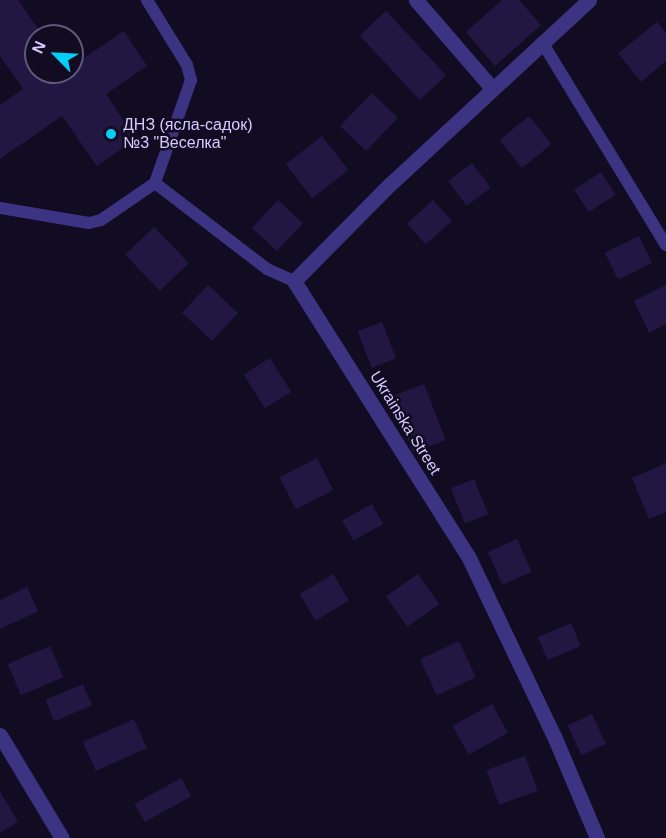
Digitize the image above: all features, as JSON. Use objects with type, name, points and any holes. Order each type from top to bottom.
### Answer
[{"type":"street","points":[[416,0],[492,88]]},
{"type":"street","points":[[294,281],[492,88],[589,0]]},
{"type":"street","name":"Ukrainska Street","points":[[294,281],[468,556],[554,736],[597,838]]},
{"type":"street","points":[[2,743],[62,838]]},
{"type":"lane","points":[[0,208],[89,223],[101,220],[155,183],[191,80],[187,65],[147,0]]},
{"type":"lane","points":[[542,42],[666,245]]},
{"type":"lane","points":[[155,183],[267,269],[294,281]]},
{"type":"building","points":[[0,0],[18,0],[35,24],[24,24],[24,84],[84,84],[84,58],[124,31],[147,66],[106,94],[136,139],[97,166],[62,116],[0,159],[0,105],[23,89],[0,56]]},
{"type":"building","points":[[502,0],[519,0],[541,25],[495,66],[466,32]]},
{"type":"building","points":[[386,11],[446,75],[420,100],[360,36]]},
{"type":"building","points":[[657,22],[666,33],[666,61],[641,82],[618,53]]},
{"type":"building","points":[[372,93],[398,118],[366,151],[340,126]]},
{"type":"building","points":[[529,116],[552,144],[522,168],[499,140]]},
{"type":"building","points":[[322,136],[348,170],[312,198],[286,164]]},
{"type":"building","points":[[472,163],[491,188],[467,206],[448,181]]},
{"type":"building","points":[[601,172],[616,195],[589,212],[574,189]]},
{"type":"building","points":[[278,200],[303,223],[277,251],[252,228]]},
{"type":"building","points":[[433,200],[452,221],[426,244],[407,223]]},
{"type":"building","points":[[154,227],[189,263],[160,291],[125,255]]},
{"type":"building","points":[[639,236],[652,263],[618,280],[605,253]]},
{"type":"building","points":[[208,285],[238,313],[212,341],[182,313]]},
{"type":"building","points":[[666,285],[666,324],[649,333],[634,301]]},
{"type":"building","points":[[382,322],[396,358],[372,368],[358,331]]},
{"type":"building","points":[[270,358],[291,392],[265,408],[244,374]]},
{"type":"building","points":[[424,384],[446,440],[413,453],[391,397]]},
{"type":"building","points":[[317,458],[333,490],[296,509],[280,477]]},
{"type":"building","points":[[666,463],[666,512],[649,519],[632,478]]},
{"type":"building","points":[[474,479],[488,514],[465,524],[451,488]]},
{"type":"building","points":[[372,504],[383,524],[353,541],[342,520]]},
{"type":"building","points":[[517,539],[532,572],[502,585],[488,552]]},
{"type":"building","points":[[333,574],[349,601],[316,621],[300,594]]},
{"type":"building","points":[[418,574],[439,604],[407,627],[386,596]]},
{"type":"building","points":[[27,587],[38,611],[0,629],[0,600]]},
{"type":"building","points":[[571,623],[581,646],[548,660],[538,637]]},
{"type":"building","points":[[459,641],[476,677],[437,695],[420,659]]},
{"type":"building","points":[[50,646],[63,677],[21,695],[8,664]]},
{"type":"building","points":[[83,684],[92,705],[54,721],[45,700]]},
{"type":"building","points":[[492,704],[508,733],[469,755],[453,726]]},
{"type":"building","points":[[592,714],[606,744],[581,755],[568,725]]},
{"type":"building","points":[[134,719],[147,748],[96,771],[83,742]]},
{"type":"building","points":[[525,756],[538,791],[499,805],[486,770]]},
{"type":"building","points":[[181,778],[191,796],[145,822],[135,804]]},
{"type":"building","points":[[0,791],[18,822],[0,833]]},
{"type":"place","name":"ДНЗ (ясла-садок) №3 \"Веселка\"","points":[[111,134]]}]
